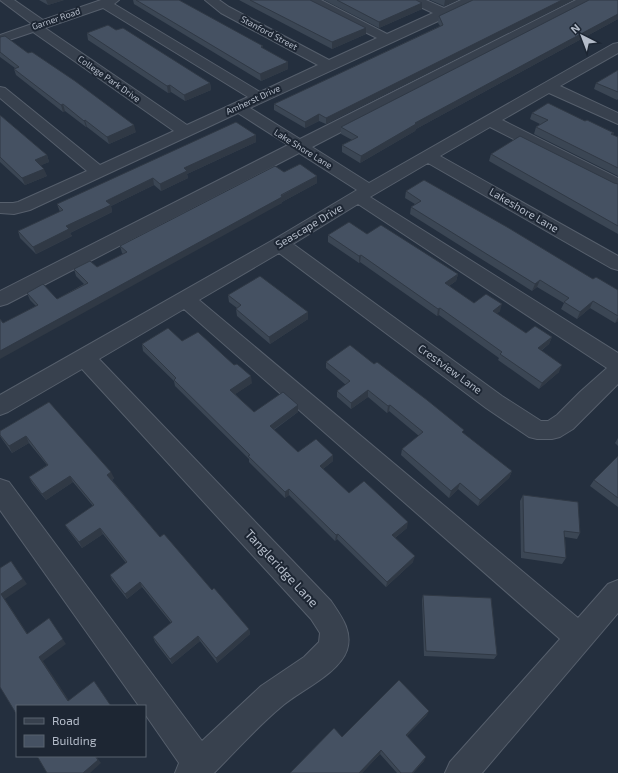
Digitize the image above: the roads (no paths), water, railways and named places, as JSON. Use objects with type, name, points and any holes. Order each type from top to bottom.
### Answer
[{"type":"street","name":"College Park Drive","points":[[6,0],[38,26],[185,131]]},
{"type":"street","name":"Stanford Street","points":[[211,0],[328,65]]},
{"type":"street","points":[[311,0],[388,39]]},
{"type":"street","points":[[416,0],[445,12]]},
{"type":"street","name":"Amherst Drive","points":[[0,208],[14,209],[471,0]]},
{"type":"street","points":[[0,299],[586,0]]},
{"type":"street","name":"Garner Road","points":[[0,39],[109,1]]},
{"type":"street","points":[[109,1],[259,97]]},
{"type":"street","name":"Seascape Drive","points":[[0,406],[280,244],[364,193],[549,87],[605,61],[618,47]]},
{"type":"street","points":[[549,87],[618,119]]},
{"type":"street","points":[[0,91],[97,171]]},
{"type":"street","name":"Lake Shore Lane","points":[[238,107],[300,146],[364,193],[618,364]]},
{"type":"street","points":[[491,121],[618,185]]},
{"type":"street","name":"Lakeshore Lane","points":[[430,156],[618,264]]},
{"type":"street","name":"Crestview Lane","points":[[280,244],[494,402],[537,430],[552,430],[566,422],[588,398],[618,371]]},
{"type":"street","points":[[186,299],[579,637]]},
{"type":"street","name":"Tangleridge Lane","points":[[85,358],[321,610],[334,630],[333,649],[314,667],[271,696],[195,769]]},
{"type":"street","points":[[0,490],[195,769]]},
{"type":"street","points":[[461,773],[618,593]]}]
